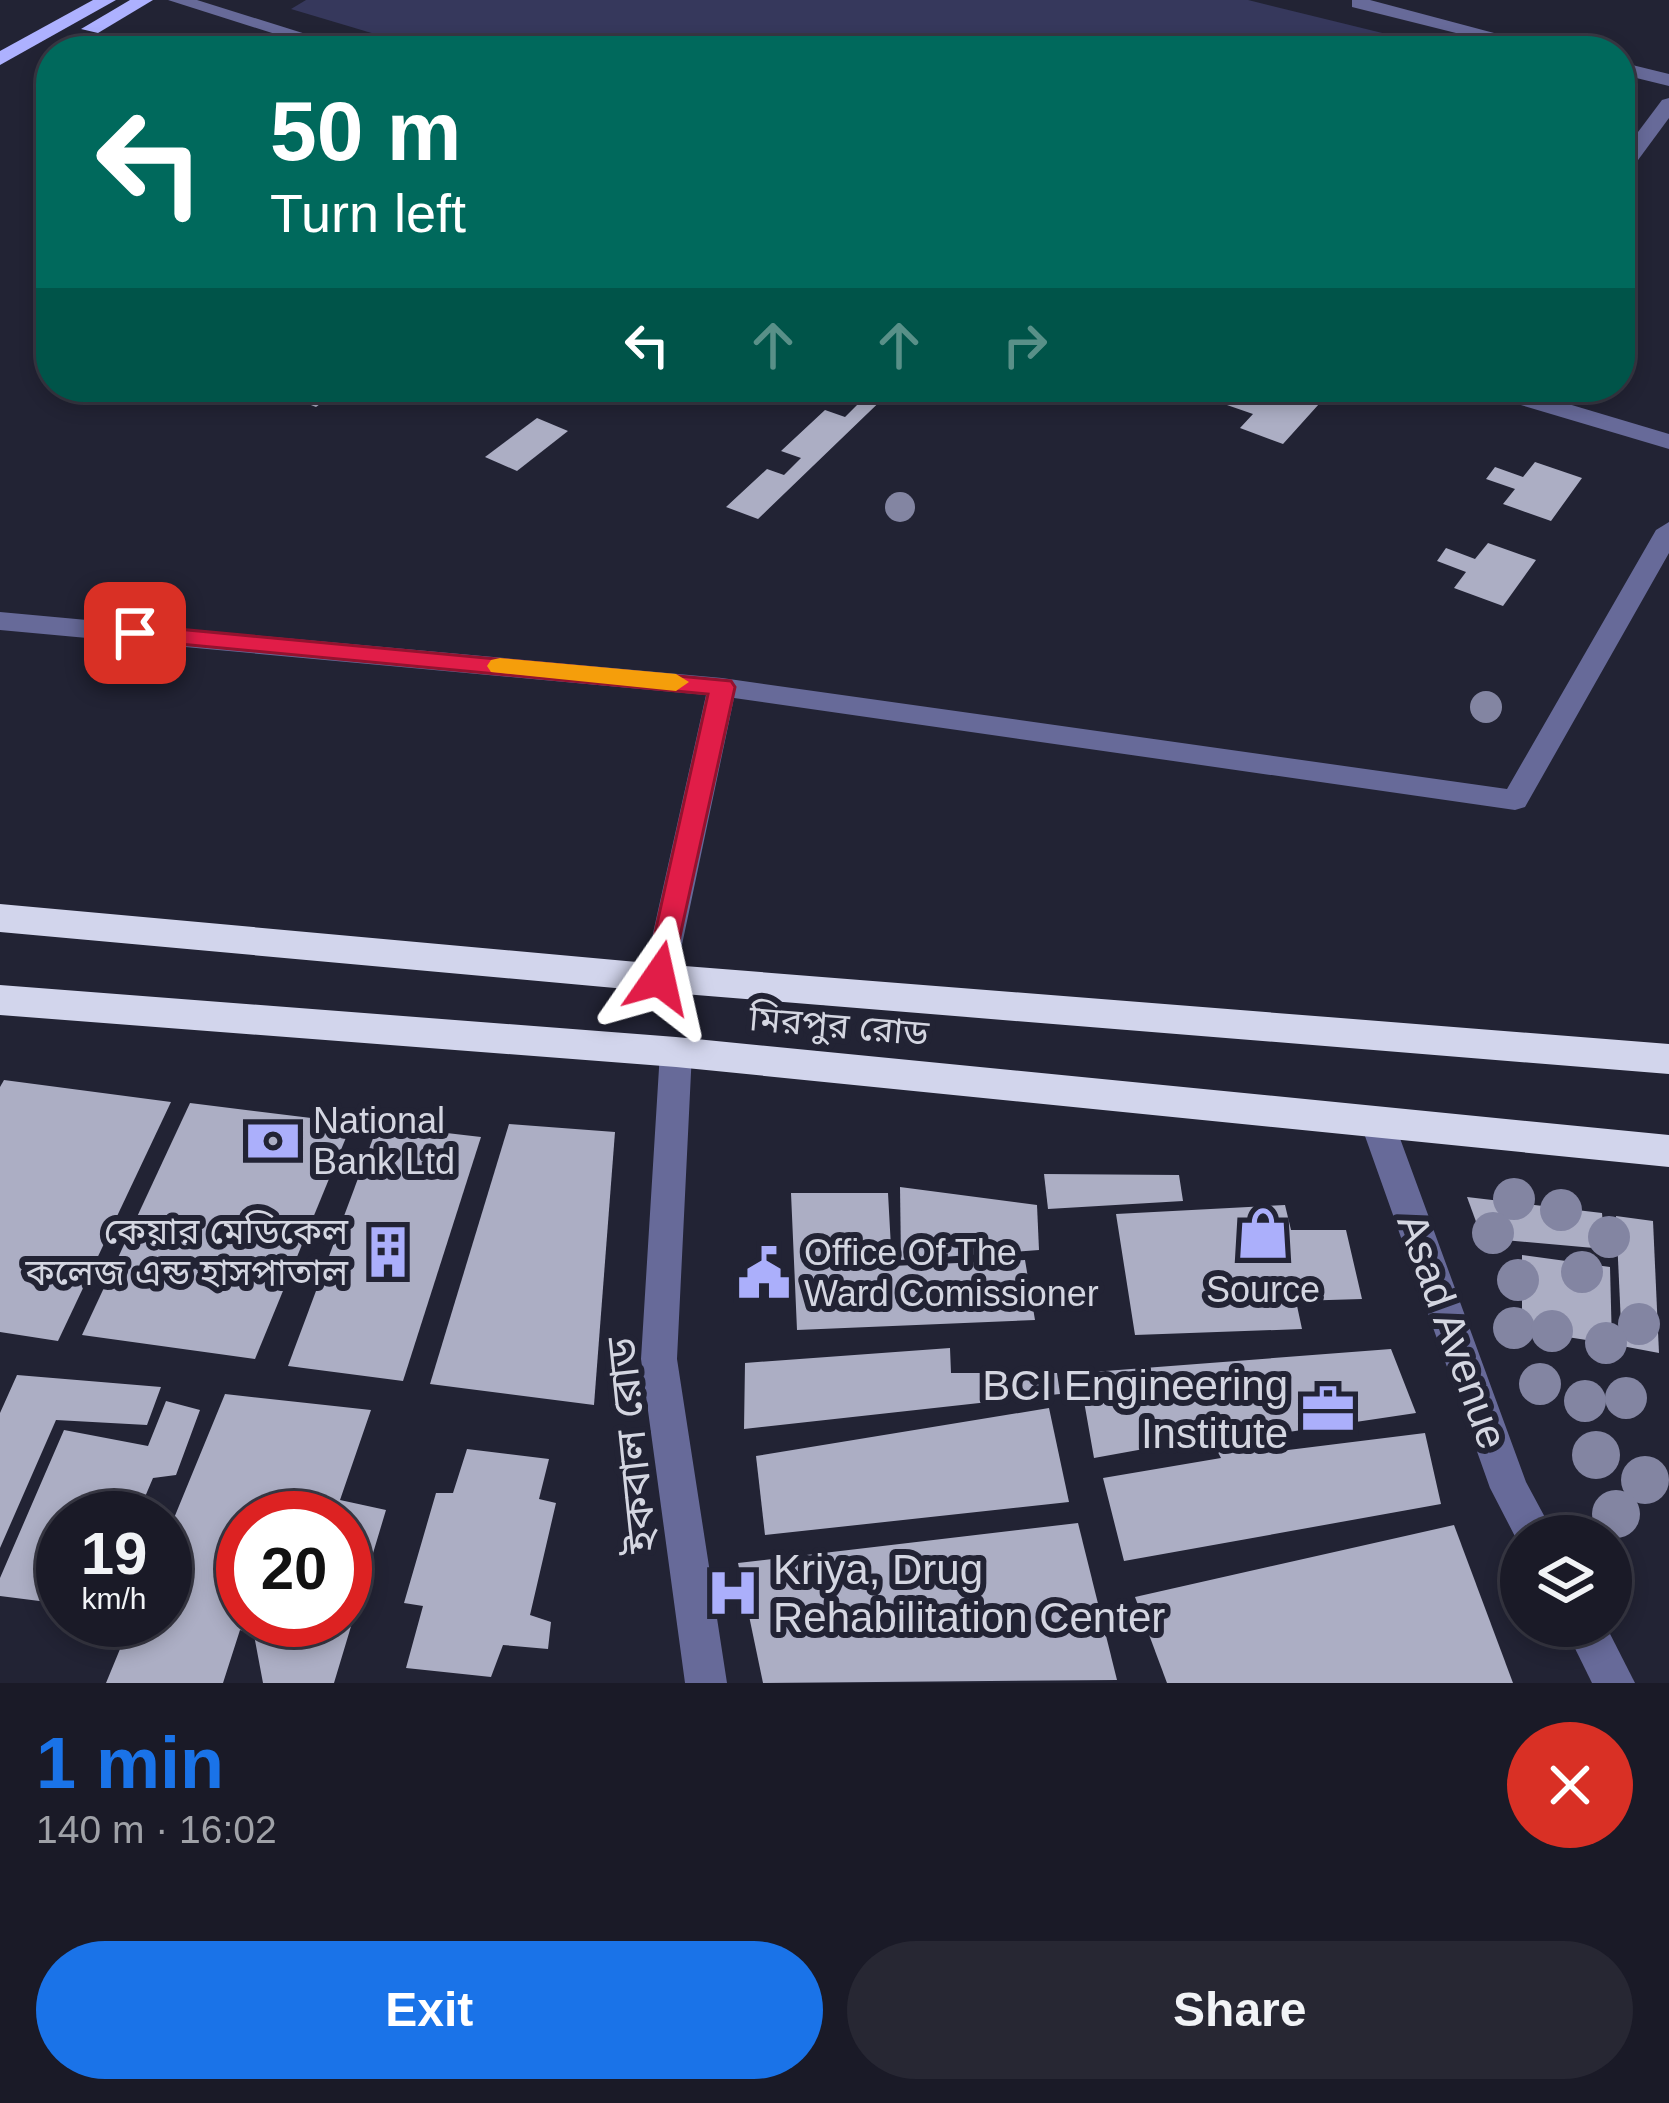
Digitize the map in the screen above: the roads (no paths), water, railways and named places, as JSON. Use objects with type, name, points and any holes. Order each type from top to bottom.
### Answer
[{"type":"highway","name":"মিরপুর রোড","points":[[0,918],[659,978],[1669,1060]]},
{"type":"highway","name":"মিরপুর রোড","points":[[0,1000],[676,1052],[1669,1151]]},
{"type":"main road","points":[[42,36],[107,0]]},
{"type":"main road","points":[[79,36],[144,0]]},
{"type":"main road","points":[[0,59],[36,39]]},
{"type":"main road","points":[[0,80],[36,60]]},
{"type":"street","points":[[177,0],[299,36]]},
{"type":"street","points":[[1359,3],[1492,36]]},
{"type":"street","points":[[1635,72],[1669,80]]},
{"type":"street","points":[[1635,150],[1669,104]]},
{"type":"street","points":[[1535,402],[1669,442]]},
{"type":"street","points":[[0,621],[722,687],[1515,800],[1669,530]]},
{"type":"street","points":[[659,978],[722,687]]},
{"type":"street","name":"ইকবাল রোড","points":[[676,1052],[659,1358],[706,1683]]},
{"type":"street","name":"Asad Avenue","points":[[1377,1122],[1509,1488],[1524,1515]]},
{"type":"street","points":[[1594,1647],[1614,1683]]},
{"type":"place","name":"National Bank Ltd","points":[[273,1141]]},
{"type":"place","name":"Source","points":[[1263,1233]]},
{"type":"place","name":"কেয়ার মেডিকেল কলেজ এন্ড হাসপাতাল","points":[[388,1252]]},
{"type":"place","name":"Office Of The Ward Comissioner","points":[[764,1273]]},
{"type":"place","name":"BCI Engineering Institute","points":[[1328,1409]]},
{"type":"place","name":"Kriya, Drug Rehabilitation Center","points":[[733,1593]]}]
